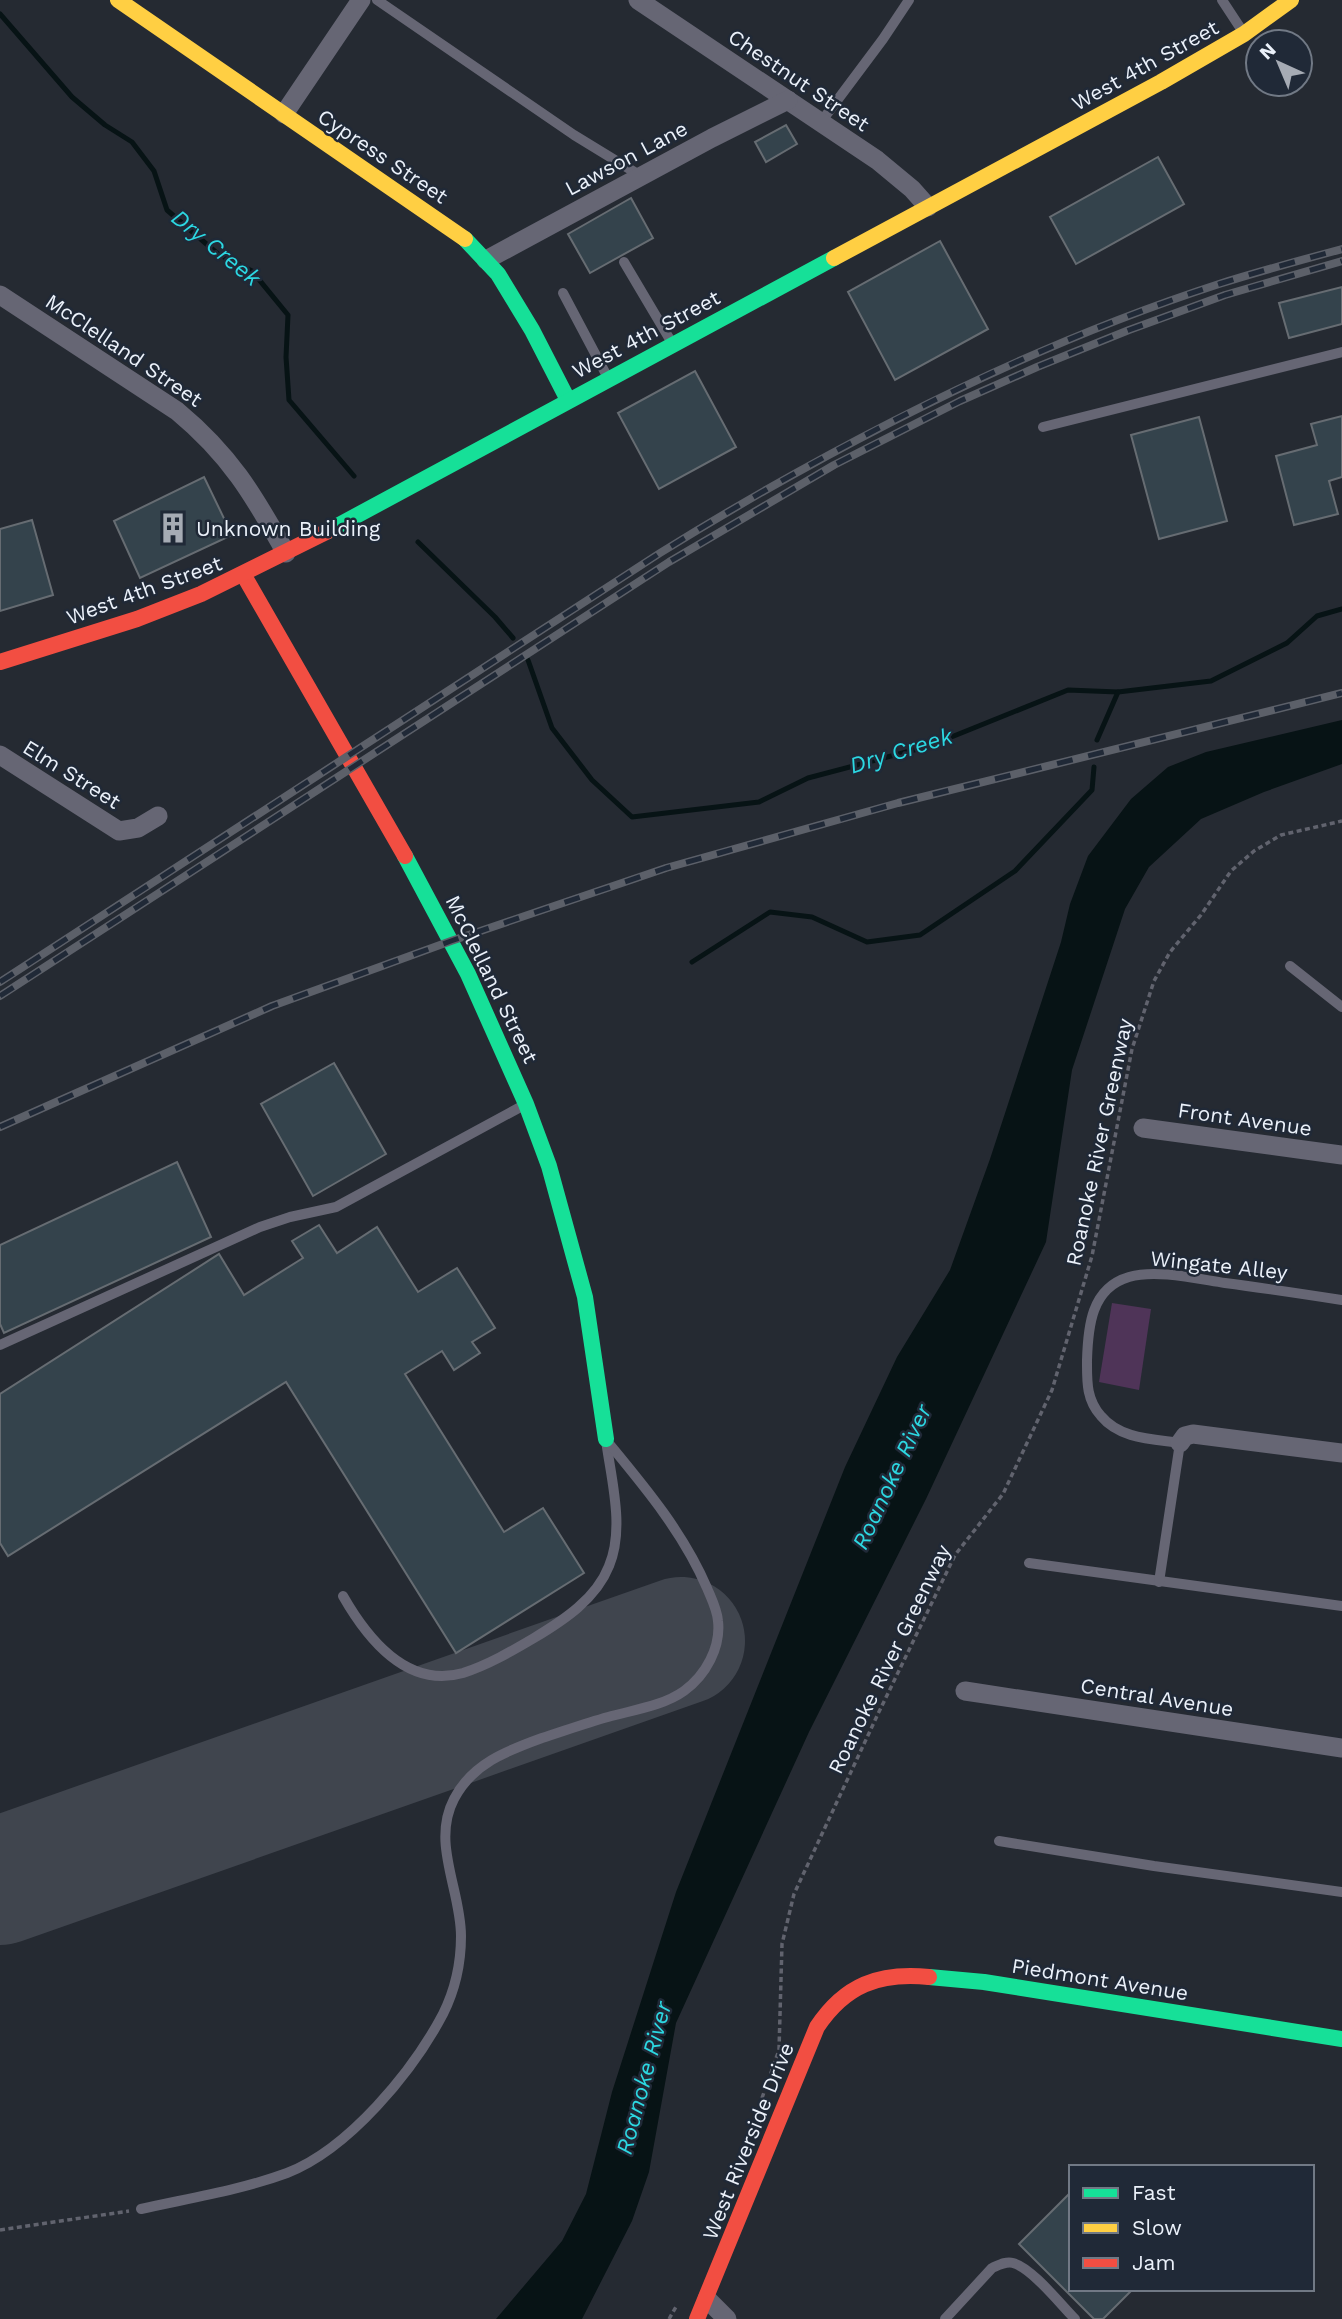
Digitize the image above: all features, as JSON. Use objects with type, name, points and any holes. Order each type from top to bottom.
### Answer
[{"type":"street","name":"Cypress Street","points":[[118,0],[441,220],[498,274],[532,330],[568,400]]},
{"type":"street","points":[[284,114],[361,0]]},
{"type":"street","name":"Chestnut Street","points":[[638,0],[877,160],[912,189],[928,207]]},
{"type":"street","name":"West 4th Street","points":[[1252,28],[1285,5],[1304,0]]},
{"type":"street","name":"West 4th Street","points":[[0,662],[137,619],[243,574],[1161,82],[1244,34]]},
{"type":"street","name":"Lawson Lane","points":[[486,260],[788,100]]},
{"type":"street","name":"McClelland Street","points":[[0,295],[177,411],[204,433],[229,461],[251,492],[286,552]]},
{"type":"street","name":"McClelland Street","points":[[243,574],[423,887],[468,974],[527,1104],[549,1166],[585,1297],[606,1439]]},
{"type":"street","name":"Elm Street","points":[[0,755],[119,831],[138,828],[158,816]]},
{"type":"street","name":"Front Avenue","points":[[1143,1128],[1342,1155]]},
{"type":"street","points":[[1180,1443],[1185,1436],[1192,1434],[1342,1453]]},
{"type":"street","name":"Central Avenue","points":[[965,1690],[1342,1748]]},
{"type":"street","name":"Piedmont Avenue","points":[[852,1990],[878,1978],[896,1975],[972,1980],[1342,2039]]},
{"type":"street","name":"West Riverside Drive","points":[[697,2319],[817,2027],[829,2009],[852,1990]]},
{"type":"street","points":[[706,2299],[727,2319]]},
{"type":"lane","points":[[377,0],[574,135],[641,177]]},
{"type":"lane","points":[[821,122],[909,0]]},
{"type":"lane","points":[[1222,0],[1244,34]]},
{"type":"lane","points":[[624,262],[672,344]]},
{"type":"lane","points":[[563,293],[608,379]]},
{"type":"lane","points":[[1044,426],[1342,352]]},
{"type":"lane","points":[[1290,966],[1342,1007]]},
{"type":"lane","points":[[0,1345],[260,1227],[290,1217],[337,1207],[527,1104]]},
{"type":"lane","name":"Wingate Alley","points":[[1180,1443],[1129,1435],[1102,1418],[1092,1404],[1087,1389],[1088,1333],[1096,1304],[1105,1291],[1131,1276],[1149,1275],[1186,1277],[1342,1300]]},
{"type":"lane","points":[[343,1596],[370,1637],[392,1659],[425,1673],[444,1675],[467,1671],[508,1653],[555,1625],[579,1607],[600,1584],[610,1564],[615,1543],[616,1520],[606,1439]]},
{"type":"lane","points":[[141,2209],[238,2188],[288,2172],[341,2141],[364,2119],[400,2078],[430,2036],[454,1986],[461,1935],[445,1840],[453,1800],[466,1782],[493,1758],[509,1750],[590,1721],[667,1700],[698,1679],[707,1666],[714,1653],[718,1620],[699,1569],[676,1530],[642,1482],[606,1439]]},
{"type":"lane","points":[[1159,1581],[1180,1443]]},
{"type":"lane","points":[[1029,1563],[1342,1606]]},
{"type":"lane","points":[[999,1841],[1342,1892]]},
{"type":"lane","points":[[945,2319],[992,2268],[1003,2263],[1014,2263],[1028,2271],[1075,2319]]},
{"type":"path","name":"Roanoke River Greenway","points":[[760,2102],[779,2050],[782,2024],[782,1944],[798,1884],[955,1555],[1003,1494],[1052,1390],[1092,1256],[1132,1049],[1154,981],[1170,952],[1201,915],[1231,871],[1254,851],[1281,835],[1342,821]]},
{"type":"path","points":[[0,2230],[141,2209]]},
{"type":"path","points":[[669,2319],[682,2295]]},
{"type":"shaded area","points":[[1112,1303],[1151,1309],[1139,1390],[1099,1382]]},
{"type":"water","name":"Roanoke River","points":[[1342,720],[1342,764],[1264,792],[1201,819],[1149,867],[1125,909],[1072,1070],[1046,1242],[926,1499],[809,1732],[676,2023],[649,2172],[632,2221],[582,2319],[496,2319],[562,2241],[586,2194],[612,2092],[676,1892],[845,1467],[897,1357],[950,1270],[990,1159],[1061,942],[1070,904],[1088,856],[1131,799],[1168,767],[1206,752]]},
{"type":"building","points":[[786,125],[797,144],[766,162],[755,142]]},
{"type":"building","points":[[1158,157],[1184,204],[1076,264],[1050,217]]},
{"type":"building","points":[[631,198],[653,238],[590,273],[568,234]]},
{"type":"building","points":[[940,241],[988,329],[895,380],[848,292]]},
{"type":"building","points":[[1342,287],[1342,324],[1289,338],[1279,303]]},
{"type":"building","points":[[695,371],[736,447],[659,489],[618,413]]},
{"type":"building","points":[[1342,416],[1342,477],[1329,481],[1338,514],[1294,525],[1276,456],[1317,445],[1311,424]]},
{"type":"building","points":[[1199,417],[1227,521],[1159,539],[1131,435]]},
{"type":"building","name":"Unknown Building","points":[[204,477],[232,535],[140,578],[114,521]]},
{"type":"building","points":[[32,520],[53,595],[0,611],[0,529]]},
{"type":"building","points":[[334,1063],[386,1154],[313,1196],[261,1104]]},
{"type":"building","points":[[177,1162],[211,1237],[4,1333],[0,1324],[0,1245]]},
{"type":"building","points":[[319,1225],[337,1253],[377,1227],[418,1292],[457,1268],[495,1328],[472,1342],[480,1353],[454,1370],[442,1351],[405,1374],[504,1532],[543,1508],[584,1573],[456,1653],[286,1382],[8,1556],[0,1543],[0,1394],[219,1254],[244,1295],[303,1258],[292,1241]]},
{"type":"building","points":[[1069,2194],[1069,2291],[1131,2291],[1103,2319],[1094,2319],[1019,2244]]},
{"type":"waterway","name":"Dry Creek","points":[[0,14],[72,97],[105,125],[132,142],[154,171],[167,210],[218,254],[252,271],[288,315],[286,357],[289,400],[354,476]]},
{"type":"waterway","name":"Dry Creek","points":[[418,542],[513,638]]},
{"type":"waterway","name":"Dry Creek","points":[[528,660],[552,728],[592,780],[632,817],[759,802],[808,778],[929,746],[1068,690],[1118,692],[1211,681],[1287,643],[1317,616],[1342,609]]},
{"type":"waterway","points":[[1097,740],[1118,692]]},
{"type":"waterway","points":[[692,962],[770,912],[812,917],[867,942],[920,935],[1015,871],[1092,790],[1094,767]]},
{"type":"runway","points":[[0,1881],[681,1641]]},
{"type":"railway","points":[[0,982],[660,553],[794,474],[932,402],[1073,338],[1219,284],[1342,249]]},
{"type":"railway","points":[[0,996],[669,562],[834,465],[960,401],[1129,330],[1225,295],[1342,261]]},
{"type":"railway","points":[[0,1127],[272,1006],[451,941],[666,868],[898,803],[1342,693]]},
{"type":"traffic: fast","points":[[465,239],[498,274],[532,330],[568,400]]},
{"type":"traffic: fast","points":[[328,531],[834,258]]},
{"type":"traffic: fast","points":[[405,856],[468,974],[526,1104],[549,1166],[585,1297],[606,1439]]},
{"type":"traffic: fast","points":[[929,1977],[984,1982],[1342,2039]]},
{"type":"traffic: slow","points":[[118,0],[465,239]]},
{"type":"traffic: slow","points":[[834,258],[1161,82],[1244,34],[1291,0]]},
{"type":"traffic: jam","points":[[0,662],[137,619],[201,594],[328,531]]},
{"type":"traffic: jam","points":[[243,574],[405,856]]},
{"type":"traffic: jam","points":[[697,2319],[817,2027],[839,2001],[865,1984],[894,1977],[929,1977]]},
{"type":"place","name":"Unknown Building","points":[[173,528]]}]
